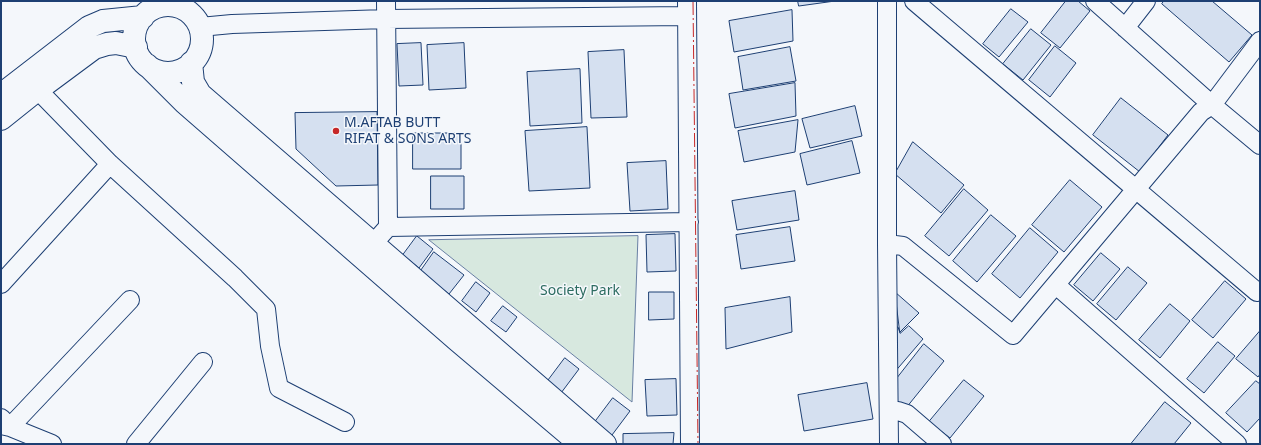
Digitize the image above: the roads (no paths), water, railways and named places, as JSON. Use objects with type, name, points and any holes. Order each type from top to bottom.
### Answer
[{"type":"street","points":[[374,245],[388,227],[386,1]]},
{"type":"street","points":[[887,1],[886,244],[889,444]]},
{"type":"street","points":[[914,1],[1257,292]]},
{"type":"street","points":[[1095,1],[1212,105],[1260,145]]},
{"type":"street","points":[[1125,28],[1146,1]]},
{"type":"street","points":[[605,444],[374,245],[347,233],[185,103],[141,56],[134,36],[137,26],[143,17],[150,10],[172,3],[199,15],[232,24],[686,9],[690,444]]},
{"type":"street","points":[[1,94],[30,83],[94,48],[106,44],[116,43],[141,56],[157,71],[169,72],[181,70],[191,63],[200,50],[202,42],[199,15]]},
{"type":"street","points":[[1,119],[30,83],[89,26],[103,21],[143,17]]},
{"type":"street","points":[[886,244],[903,246],[1014,335],[1201,112],[1212,105],[1260,41]]},
{"type":"street","points":[[191,63],[193,82],[200,94],[347,233],[457,340],[580,444]]},
{"type":"street","points":[[30,83],[110,164],[235,278],[266,309],[270,346],[279,388],[345,422]]},
{"type":"street","points":[[1,284],[110,164]]},
{"type":"street","points":[[388,227],[689,222]]},
{"type":"street","points":[[1056,285],[1237,444]]},
{"type":"street","points":[[52,444],[4,423],[130,300]]},
{"type":"street","points":[[136,444],[203,362]]},
{"type":"street","points":[[889,412],[898,411],[907,414],[942,444]]},
{"type":"place","name":"M.AFTAB BUTT RIFAT & SONS ARTS","points":[[336,131]]},
{"type":"park label","name":"Society Park","points":[[580,291]]}]
